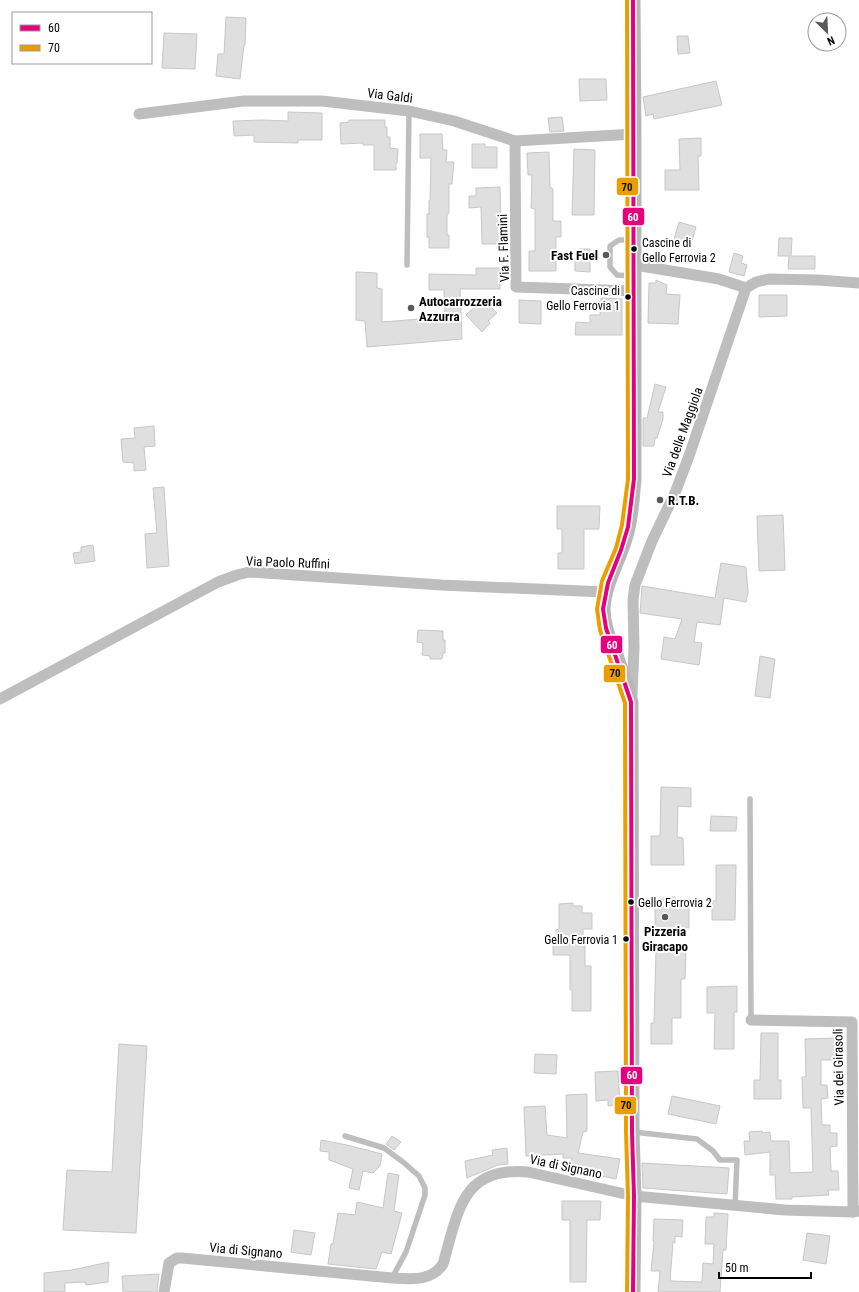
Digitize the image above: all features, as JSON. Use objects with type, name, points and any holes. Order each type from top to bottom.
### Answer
[{"type":"street","points":[[632,0],[634,134],[634,479],[630,521],[624,542],[605,592],[603,610],[605,626],[631,702],[634,1292]]},
{"type":"street","name":"Via Galdi","points":[[139,114],[244,101],[322,101],[409,111],[454,121],[515,141],[634,134]]},
{"type":"street","name":"Via F. Flamini","points":[[515,141],[516,287],[634,277]]},
{"type":"street","points":[[634,277],[719,279],[746,288],[756,282],[769,279],[859,283]]},
{"type":"street","name":"Via delle Maggiola","points":[[631,702],[634,648],[633,600],[635,585],[649,548],[675,493],[689,456],[746,288]]},
{"type":"street","name":"Via Paolo Ruffini","points":[[0,699],[218,582],[249,572],[434,584],[605,592]]},
{"type":"street","name":"Via dei Girasoli","points":[[751,1020],[852,1022],[856,1212]]},
{"type":"street","name":"Via di Signano","points":[[164,1292],[170,1263],[177,1258],[392,1278],[425,1278],[440,1270],[459,1210],[466,1196],[474,1185],[493,1175],[517,1171],[528,1172],[634,1196],[785,1210],[856,1212]]},
{"type":"lane","points":[[407,265],[409,111]]},
{"type":"lane","points":[[634,240],[618,240],[610,246],[610,267],[617,275],[634,277]]},
{"type":"lane","points":[[750,799],[751,1020]]},
{"type":"lane","points":[[632,1132],[697,1139],[713,1151],[720,1160],[737,1160],[735,1206]]},
{"type":"lane","points":[[345,1136],[384,1148],[419,1176],[425,1188],[425,1195],[406,1252],[392,1278]]},
{"type":"building","points":[[226,17],[246,18],[245,45],[240,79],[216,76],[218,54],[224,54]]},
{"type":"building","points":[[164,33],[197,34],[195,69],[162,68]]},
{"type":"building","points":[[677,36],[688,36],[690,53],[678,54]]},
{"type":"building","points":[[579,79],[606,79],[607,100],[580,101]]},
{"type":"building","points":[[716,81],[722,105],[654,119],[653,114],[646,116],[643,97]]},
{"type":"building","points":[[288,112],[322,113],[322,140],[298,140],[298,143],[254,142],[254,135],[234,136],[233,121],[288,121]]},
{"type":"building","points":[[562,117],[564,131],[550,132],[548,118]]},
{"type":"building","points":[[349,120],[385,120],[387,137],[390,137],[390,148],[398,149],[396,170],[374,170],[374,145],[363,145],[363,143],[341,144],[340,123],[349,122]]},
{"type":"building","points":[[420,134],[442,134],[443,150],[447,150],[446,162],[454,162],[452,184],[449,184],[449,213],[447,214],[447,235],[449,235],[449,248],[429,248],[429,237],[427,237],[427,214],[429,214],[430,201],[431,158],[420,158]]},
{"type":"building","points":[[701,138],[701,156],[698,156],[699,190],[665,190],[665,170],[680,170],[679,139]]},
{"type":"building","points":[[472,144],[485,144],[485,147],[497,147],[497,168],[472,168]]},
{"type":"building","points":[[574,149],[595,150],[594,215],[572,215]]},
{"type":"building","points":[[549,152],[550,187],[553,189],[553,221],[561,221],[561,237],[556,237],[556,271],[529,271],[529,251],[535,251],[535,209],[531,208],[532,175],[528,175],[527,153]]},
{"type":"building","points":[[500,187],[503,244],[482,244],[481,207],[469,208],[469,196],[476,196],[476,188]]},
{"type":"building","points":[[679,222],[696,227],[691,244],[674,239]]},
{"type":"building","points":[[779,238],[792,238],[791,256],[815,256],[815,269],[788,269],[789,256],[778,256]]},
{"type":"building","points":[[579,249],[590,249],[590,272],[575,271],[575,259],[579,259]]},
{"type":"building","points":[[734,253],[743,256],[741,263],[747,265],[744,276],[729,272]]},
{"type":"building","points":[[476,268],[500,268],[500,289],[460,289],[462,339],[367,347],[365,321],[356,320],[356,272],[377,273],[377,288],[382,289],[382,322],[445,317],[444,290],[429,290],[429,274],[476,275]]},
{"type":"building","points":[[656,280],[667,285],[666,294],[680,295],[678,324],[648,323],[649,283],[656,283]]},
{"type":"building","points":[[759,295],[787,295],[787,316],[759,317]]},
{"type":"building","points":[[601,298],[622,299],[622,335],[575,335],[576,322],[590,323],[590,315],[600,315]]},
{"type":"building","points":[[483,299],[497,313],[488,321],[490,323],[482,332],[466,315]]},
{"type":"building","points":[[519,300],[541,301],[541,324],[519,323]]},
{"type":"building","points":[[655,384],[666,387],[658,412],[663,412],[663,419],[657,438],[655,438],[654,446],[643,446],[643,418],[647,418]]},
{"type":"building","points":[[154,426],[155,446],[144,447],[146,470],[134,471],[134,463],[123,462],[121,439],[135,438],[134,428]]},
{"type":"building","points":[[164,487],[169,566],[147,568],[145,534],[157,533],[153,488]]},
{"type":"building","points":[[557,506],[600,506],[599,529],[584,529],[584,569],[558,569],[558,553],[562,553],[562,529],[557,529]]},
{"type":"building","points":[[783,515],[785,570],[759,571],[757,516]]},
{"type":"building","points":[[93,545],[95,561],[75,564],[73,553],[81,552],[81,547]]},
{"type":"building","points":[[721,563],[746,567],[748,592],[746,602],[724,598],[720,625],[697,622],[694,642],[702,643],[699,665],[661,659],[664,637],[675,639],[682,619],[640,613],[642,586],[715,598]]},
{"type":"building","points":[[418,630],[443,631],[445,653],[443,653],[442,659],[430,659],[430,656],[422,655],[423,643],[417,642]]},
{"type":"building","points":[[760,656],[775,659],[770,698],[755,696]]},
{"type":"building","points":[[661,787],[691,788],[691,807],[678,806],[677,837],[683,838],[684,865],[651,865],[651,836],[660,836]]},
{"type":"building","points":[[711,816],[737,817],[736,831],[710,831]]},
{"type":"building","points":[[716,865],[736,865],[735,920],[712,920],[712,901],[716,901]]},
{"type":"building","points":[[664,897],[689,899],[689,928],[663,930],[664,928],[655,928],[655,899],[664,899]]},
{"type":"building","points":[[573,903],[573,906],[582,906],[582,913],[592,913],[592,929],[583,929],[585,966],[591,966],[591,1011],[572,1011],[572,990],[570,990],[570,955],[553,955],[553,941],[556,941],[556,930],[559,929],[559,904]]},
{"type":"building","points":[[656,951],[686,951],[685,979],[681,979],[681,1018],[672,1018],[672,1044],[651,1044],[651,1023],[654,1023]]},
{"type":"building","points":[[737,986],[737,1012],[734,1012],[734,1049],[714,1049],[715,1013],[707,1013],[707,987]]},
{"type":"building","points":[[761,1033],[778,1033],[778,1080],[781,1080],[781,1099],[754,1099],[754,1080],[760,1080]]},
{"type":"building","points":[[837,1038],[837,1060],[821,1060],[821,1085],[827,1085],[828,1098],[821,1099],[822,1125],[830,1125],[830,1133],[837,1133],[837,1146],[830,1147],[831,1171],[838,1171],[839,1190],[828,1190],[829,1195],[792,1197],[792,1199],[776,1199],[775,1175],[770,1175],[770,1152],[745,1155],[744,1141],[750,1141],[749,1132],[770,1132],[771,1141],[789,1141],[790,1173],[813,1172],[811,1108],[803,1108],[802,1077],[806,1077],[805,1039]]},
{"type":"building","points":[[119,1044],[147,1046],[136,1233],[63,1230],[67,1170],[112,1172]]},
{"type":"building","points":[[535,1054],[557,1055],[556,1074],[534,1073]]},
{"type":"building","points":[[618,1071],[620,1105],[608,1106],[608,1100],[596,1101],[595,1072]]},
{"type":"building","points":[[587,1094],[587,1131],[583,1132],[578,1153],[620,1159],[616,1179],[570,1170],[572,1158],[563,1158],[563,1154],[526,1156],[524,1107],[545,1106],[547,1135],[567,1138],[566,1095]]},
{"type":"building","points":[[672,1096],[720,1106],[716,1124],[668,1114]]},
{"type":"building","points":[[392,1136],[401,1142],[394,1150],[386,1144]]},
{"type":"building","points":[[321,1140],[382,1154],[380,1166],[373,1173],[363,1171],[359,1190],[349,1188],[353,1169],[329,1160],[329,1152],[320,1151]]},
{"type":"building","points":[[507,1148],[508,1164],[498,1165],[467,1178],[465,1161],[493,1155],[492,1150]]},
{"type":"building","points":[[642,1163],[729,1168],[727,1194],[643,1188]]},
{"type":"building","points":[[388,1173],[399,1175],[394,1211],[402,1213],[391,1254],[382,1252],[376,1269],[328,1264],[338,1213],[355,1215],[357,1202],[383,1208]]},
{"type":"building","points":[[562,1201],[601,1201],[600,1220],[587,1220],[586,1282],[570,1282],[570,1220],[562,1220]]},
{"type":"building","points":[[714,1213],[728,1214],[726,1250],[723,1250],[720,1292],[658,1292],[660,1271],[651,1271],[654,1241],[654,1219],[683,1220],[682,1237],[675,1236],[675,1243],[673,1242],[670,1281],[702,1282],[703,1263],[713,1264],[714,1244],[705,1244],[706,1217],[714,1217]]},
{"type":"building","points":[[294,1230],[315,1233],[311,1255],[291,1252]]},
{"type":"building","points":[[807,1233],[830,1236],[826,1264],[803,1260]]},
{"type":"building","points":[[109,1262],[108,1282],[86,1285],[85,1282],[65,1283],[65,1292],[44,1292],[44,1273],[72,1270]]},
{"type":"building","points":[[159,1274],[157,1292],[123,1292],[122,1276]]},
{"type":"transit line","name":"70","points":[[627,0],[628,479],[622,525],[616,548],[602,581],[597,609],[600,630],[625,703],[626,1132],[628,1196],[627,1292]]},
{"type":"transit line","name":"60","points":[[633,0],[634,479],[628,527],[608,583],[603,609],[606,628],[631,702],[632,1132],[634,1196],[633,1292]]},
{"type":"place","name":"Cascine di Gello Ferrovia 2","points":[[634,249]]},
{"type":"place","name":"Fast Fuel","points":[[606,255]]},
{"type":"place","name":"Cascine di Gello Ferrovia 1","points":[[628,297]]},
{"type":"place","name":"Autocarrozzeria Azzurra","points":[[411,308]]},
{"type":"place","name":"R.T.B.","points":[[660,500]]},
{"type":"place","name":"Gello Ferrovia 2","points":[[631,902]]},
{"type":"place","name":"Pizzeria Giracapo","points":[[665,917]]},
{"type":"place","name":"Gello Ferrovia 1","points":[[626,939]]}]
